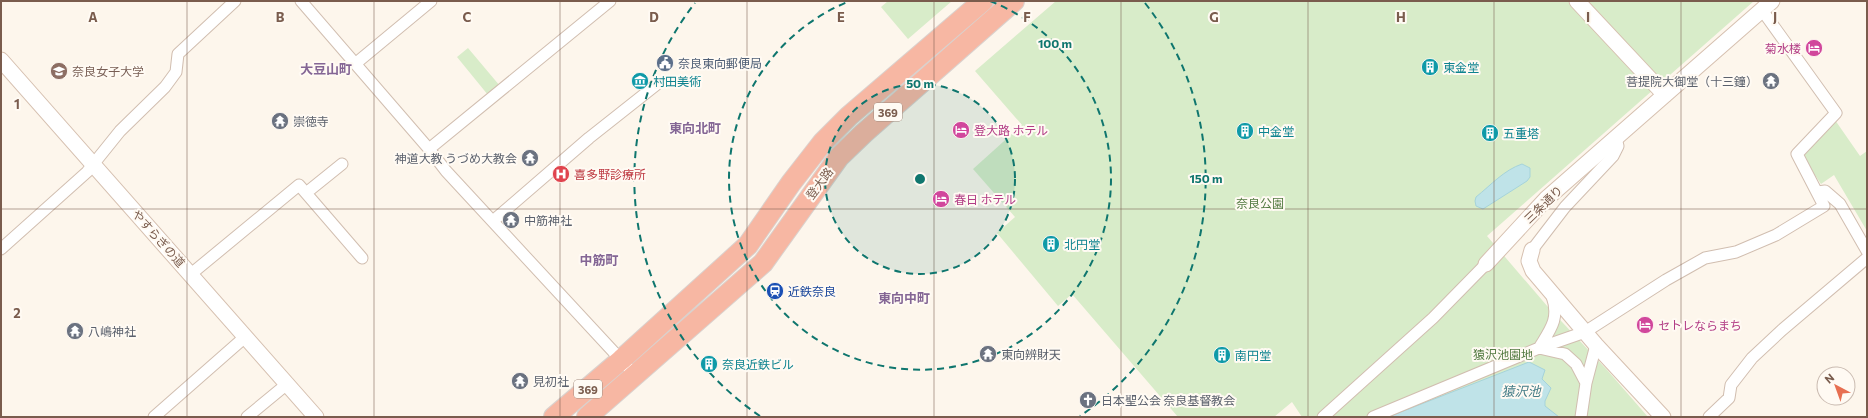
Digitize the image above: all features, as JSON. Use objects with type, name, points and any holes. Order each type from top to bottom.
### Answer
[{"type":"highway","name":"登大路","points":[[621,360],[748,246],[791,183],[823,142],[849,116],[983,1]]},
{"type":"highway","name":"登大路","points":[[635,375],[763,263],[838,157],[1014,1]]},
{"type":"highway","points":[[849,116],[864,133]]},
{"type":"highway","name":"369","points":[[554,417],[621,360]]},
{"type":"highway","name":"369","points":[[587,417],[635,375]]},
{"type":"street","points":[[1,249],[87,172],[92,163],[176,72],[178,54],[235,1]]},
{"type":"street","points":[[301,1],[446,171],[635,375]]},
{"type":"street","points":[[355,64],[431,1]]},
{"type":"street","points":[[428,149],[610,1]]},
{"type":"street","points":[[1577,1],[1665,95]]},
{"type":"street","points":[[1373,417],[1538,348],[1585,332],[1666,280],[1705,258],[1736,252],[1776,235],[1824,206],[1797,154],[1836,113],[1767,6]]},
{"type":"street","name":"三条通り","points":[[1323,417],[1432,318],[1486,264],[1546,198],[1767,6]]},
{"type":"street","name":"やすらぎの道","points":[[1,60],[316,417]]},
{"type":"street","points":[[493,221],[589,138],[656,85]]},
{"type":"street","points":[[1616,138],[1618,146],[1613,156],[1565,207],[1532,250],[1530,261],[1533,271],[1596,345],[1663,417]]},
{"type":"street","points":[[306,193],[342,164]]},
{"type":"street","points":[[191,274],[300,185],[362,258]]},
{"type":"street","points":[[1818,192],[1825,191],[1840,204],[1867,251]]},
{"type":"street","points":[[1709,417],[1729,398],[1731,385],[1752,358],[1782,330],[1867,258]]},
{"type":"street","points":[[1538,348],[1554,323],[1556,308],[1551,292]]},
{"type":"street","points":[[154,417],[245,337]]},
{"type":"street","points":[[1581,417],[1586,382],[1596,345]]},
{"type":"street","points":[[1538,348],[1565,354],[1576,364],[1586,382]]},
{"type":"street","points":[[247,417],[287,384]]},
{"type":"green space","points":[[888,1],[952,1],[908,39],[881,7]]},
{"type":"green space","name":"奈良公園","points":[[1056,1],[1754,1],[1487,236],[1548,307],[1608,371],[1648,417],[1302,417],[1292,402],[1274,417],[1178,417],[1072,294],[1058,306],[997,233],[1015,217],[973,169],[1022,125],[975,71]]},
{"type":"green space","points":[[468,48],[500,86],[488,95],[457,57]]},
{"type":"green space","points":[[1835,120],[1860,156],[1867,151],[1867,231],[1834,175],[1821,184],[1806,162],[1804,153]]},
{"type":"water","points":[[1522,164],[1530,168],[1530,177],[1527,181],[1483,209],[1476,206],[1476,197],[1503,174]]},
{"type":"water","name":"猿沢池","points":[[1529,362],[1545,370],[1542,379],[1551,388],[1545,401],[1545,406],[1559,417],[1388,417]]},
{"type":"place","name":"菊水楼","points":[[1814,48]]},
{"type":"place","name":"奈良東向郵便局","points":[[665,63]]},
{"type":"place","name":"東金堂","points":[[1430,67]]},
{"type":"place","name":"奈良女子大学","points":[[59,71]]},
{"type":"place","name":"村田美術","points":[[640,81]]},
{"type":"place","name":"菩提院大御堂（十三鐘）","points":[[1771,81]]},
{"type":"place","name":"崇徳寺","points":[[280,121]]},
{"type":"place","name":"登大路 ホテル","points":[[961,130]]},
{"type":"place","name":"中金堂","points":[[1245,131]]},
{"type":"place","name":"五重塔","points":[[1490,133]]},
{"type":"place","name":"神道大教 うづめ大教会","points":[[530,158]]},
{"type":"place","name":"喜多野診療所","points":[[561,174]]},
{"type":"place","name":"春日 ホテル","points":[[941,199]]},
{"type":"place","name":"中筋神社","points":[[511,220]]},
{"type":"place","name":"北円堂","points":[[1051,244]]},
{"type":"place","name":"近鉄奈良","points":[[775,291]]},
{"type":"place","name":"セトレならまち","points":[[1645,325]]},
{"type":"place","name":"八嶋神社","points":[[75,331]]},
{"type":"place","name":"東向辨財天","points":[[988,354]]},
{"type":"place","name":"南円堂","points":[[1222,355]]},
{"type":"place","name":"奈良近鉄ビル","points":[[709,364]]},
{"type":"place","name":"見初社","points":[[520,381]]},
{"type":"place","name":"日本聖公会 奈良基督教会","points":[[1088,400]]},
{"type":"district","name":"大豆山町","points":[[326,69]]},
{"type":"district","name":"東向北町","points":[[695,128]]},
{"type":"district","name":"中筋町","points":[[599,260]]},
{"type":"district","name":"東向中町","points":[[904,298]]},
{"type":"park label","name":"猿沢池園地","points":[[1503,354]]}]
